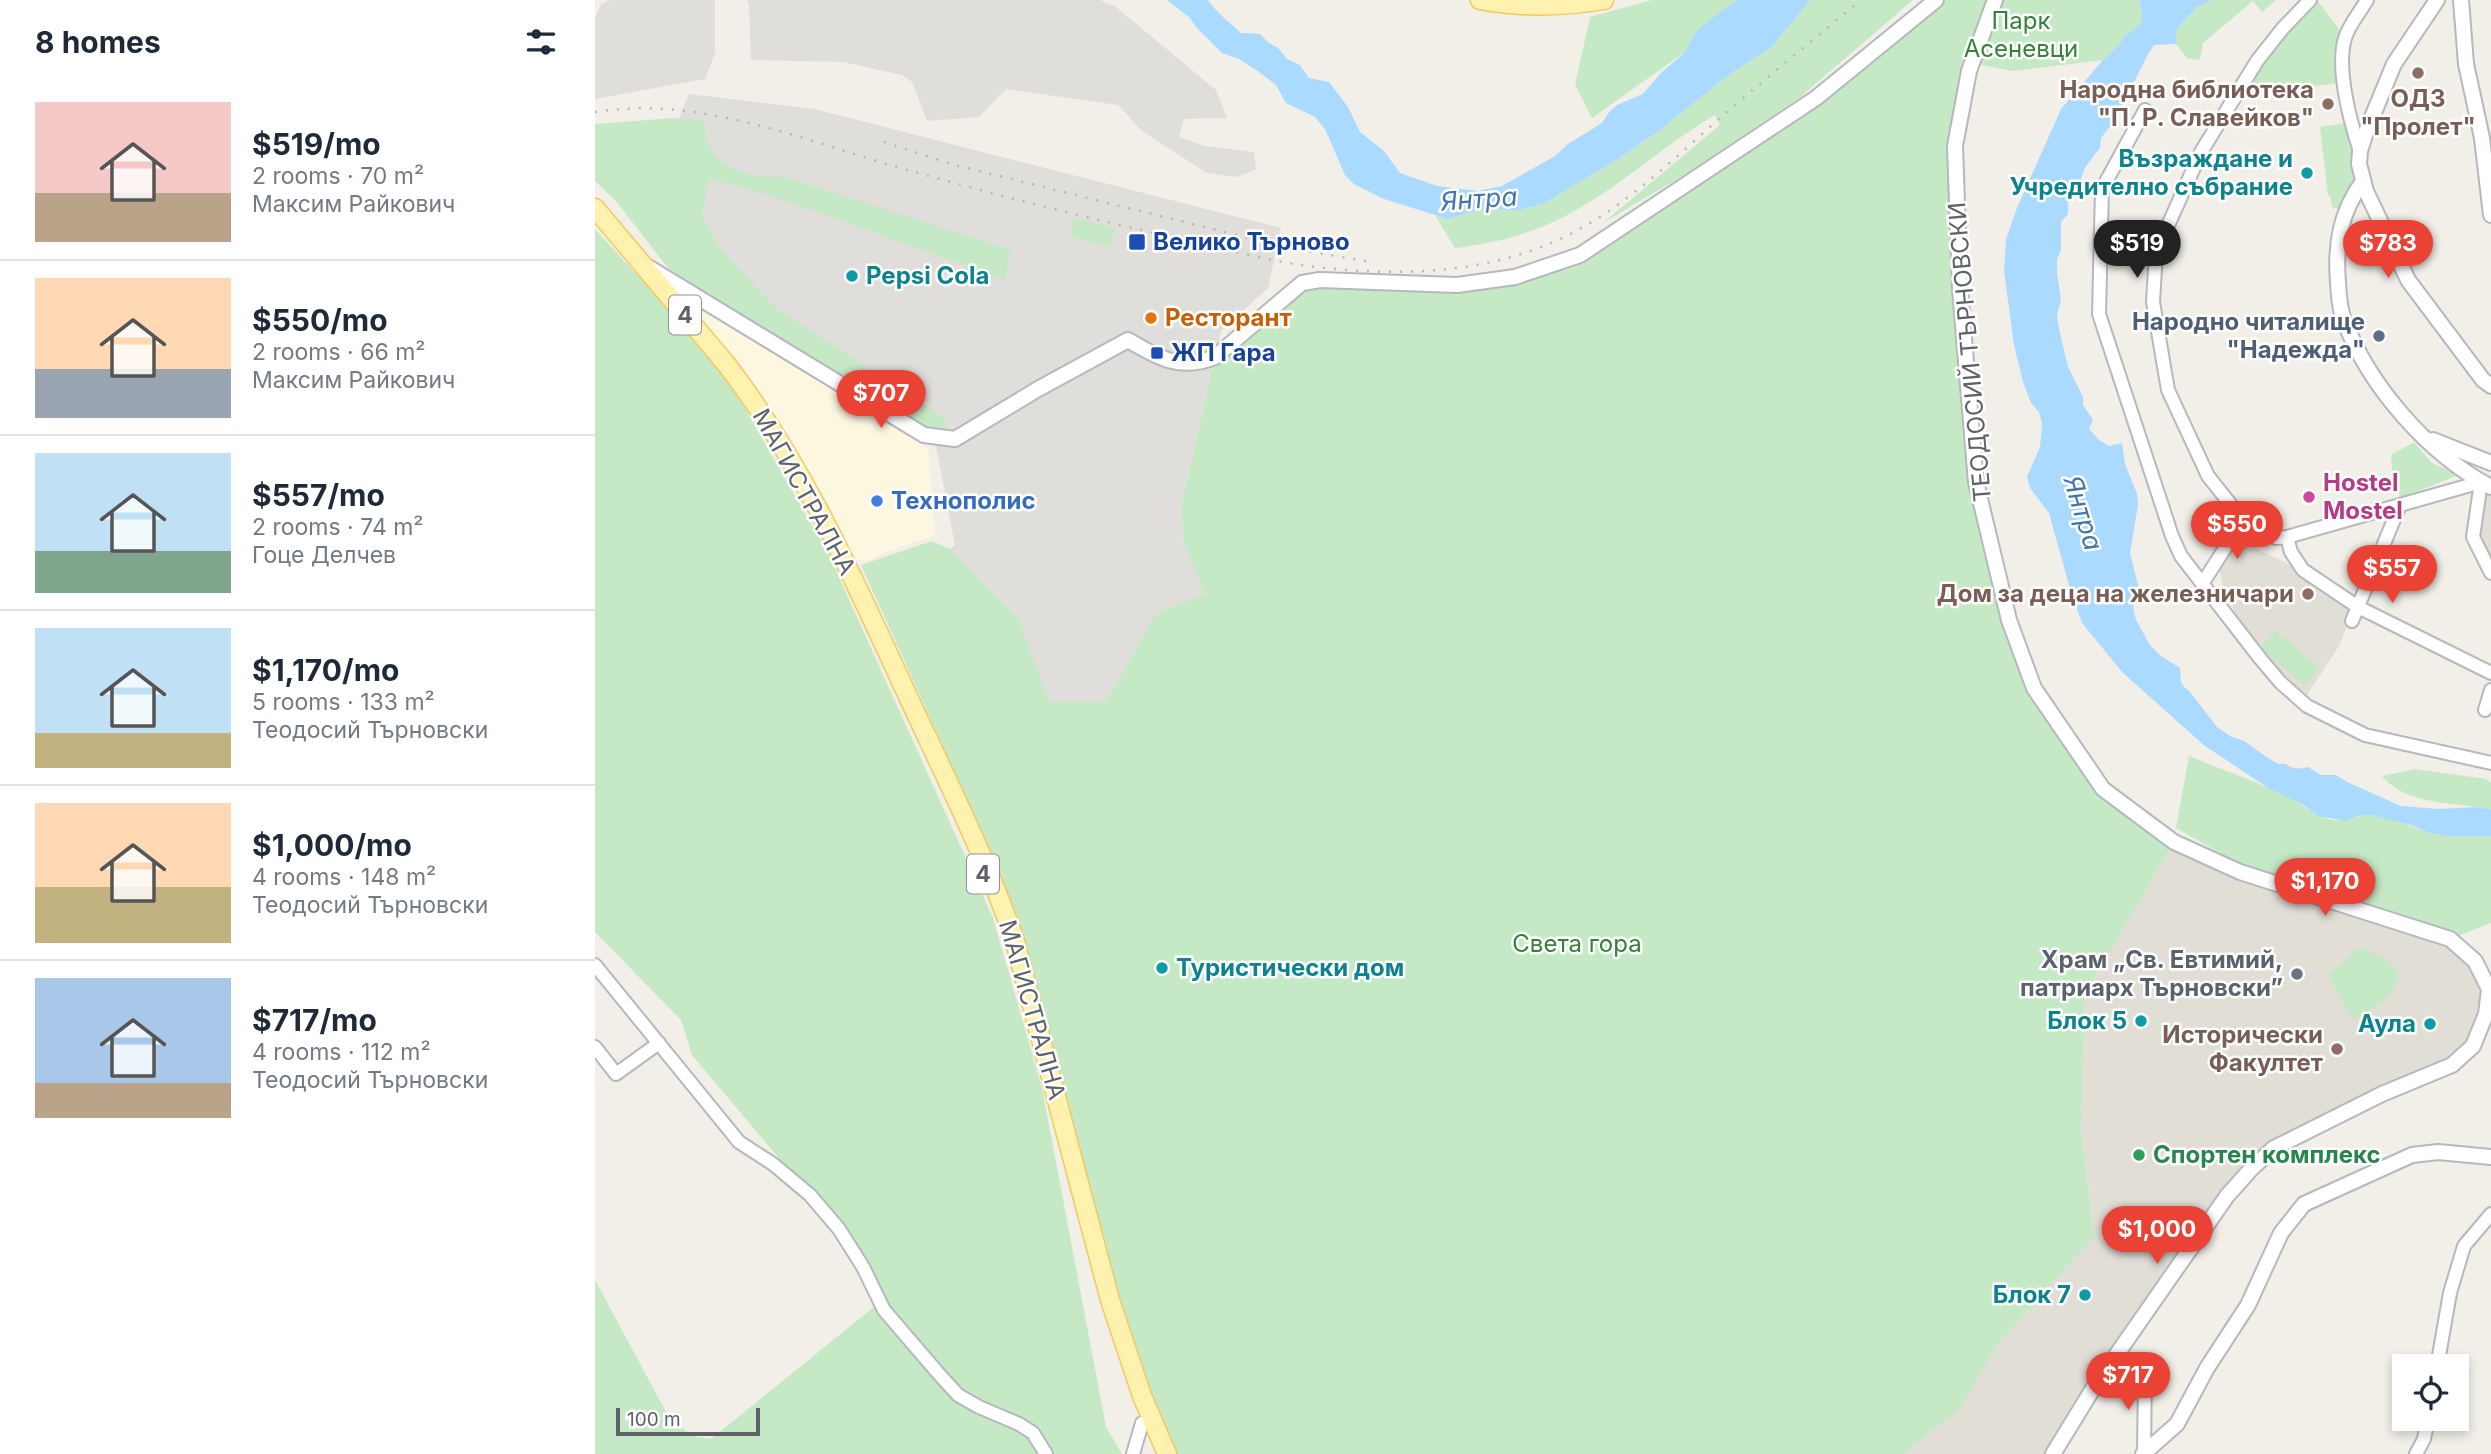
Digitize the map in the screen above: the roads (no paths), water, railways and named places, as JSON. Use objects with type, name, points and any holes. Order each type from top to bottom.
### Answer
[{"type":"main road","points":[[1480,0],[1525,6],[1550,6],[1604,0]]},
{"type":"main road","name":"МАГИСТРАЛНА","points":[[595,208],[727,365],[771,428],[816,504],[999,896],[1027,981],[1110,1300],[1142,1396],[1167,1454]]},
{"type":"main road","name":"МАГИСТРАЛНА","points":[[727,365],[811,507],[946,790],[994,898],[1021,982],[1102,1303],[1142,1423],[1156,1454]]},
{"type":"street","points":[[644,264],[924,435],[955,439],[1038,389],[1129,340],[1172,362],[1199,364],[1215,357],[1302,283],[1320,280],[1457,285],[1515,277],[1580,255],[1816,98],[1936,0]]},
{"type":"street","name":"ТЕОДОСИЙ ТЪРНОВСКИ","points":[[1996,0],[1969,71],[1955,146],[1960,289],[1976,482],[2009,620],[2034,688],[2103,789],[2174,842],[2240,872],[2450,939],[2476,961],[2489,989],[2486,1014],[2473,1046],[2452,1065],[2382,1094],[2312,1128],[2274,1148],[2252,1168],[2227,1196],[2094,1388],[2053,1454]]},
{"type":"street","points":[[2310,0],[2257,61],[2201,152],[2157,252],[2153,302],[2168,390],[2208,477],[2243,520],[2276,538],[2486,484]]},
{"type":"street","points":[[2360,150],[2348,114],[2343,59],[2345,37],[2367,0]]},
{"type":"street","points":[[2437,0],[2394,64],[2365,132],[2359,164],[2364,186],[2408,280],[2483,380],[2491,386]]},
{"type":"street","points":[[2461,0],[2466,64],[2482,138],[2491,215]]},
{"type":"street","points":[[2145,110],[2102,189],[2099,314],[2172,536],[2181,556],[2280,682],[2307,706],[2365,735],[2491,764]]},
{"type":"street","points":[[2364,186],[2345,211],[2338,235],[2339,301],[2344,320],[2375,380],[2422,436],[2444,456],[2486,484]]},
{"type":"street","points":[[2422,436],[2491,463]]},
{"type":"street","points":[[2486,484],[2473,537],[2491,573]]},
{"type":"street","points":[[2352,621],[2400,505]]},
{"type":"street","points":[[2202,584],[2243,520]]},
{"type":"street","points":[[2287,537],[2291,552],[2303,570],[2358,607],[2491,673]]},
{"type":"street","points":[[2485,710],[2491,690]]},
{"type":"street","points":[[595,965],[739,1142],[773,1164],[810,1195],[839,1229],[863,1267],[884,1310],[958,1395],[1020,1424],[1033,1433],[1046,1454]]},
{"type":"street","points":[[595,1047],[616,1074],[659,1043]]},
{"type":"street","points":[[2144,1454],[2177,1424],[2207,1368],[2248,1305],[2281,1233],[2304,1204],[2412,1155],[2438,1152],[2491,1157]]},
{"type":"street","points":[[2439,1354],[2450,1293],[2464,1246],[2491,1214]]},
{"type":"street","points":[[2144,1454],[2145,1372]]},
{"type":"street","points":[[1133,1454],[1142,1423]]},
{"type":"street","points":[[2416,1454],[2426,1431]]},
{"type":"water","name":"Янтра","points":[[1167,0],[1208,0],[1241,33],[1260,34],[1287,59],[1300,65],[1309,78],[1329,82],[1348,107],[1360,132],[1384,151],[1400,173],[1437,186],[1478,191],[1502,186],[1555,156],[1568,144],[1602,123],[1617,105],[1643,94],[1660,74],[1685,52],[1694,34],[1737,0],[1810,0],[1772,47],[1730,74],[1656,133],[1618,159],[1543,204],[1516,211],[1478,210],[1448,219],[1384,199],[1354,184],[1345,175],[1325,129],[1315,117],[1286,103],[1276,85],[1259,72],[1239,59],[1222,53],[1189,17]]},
{"type":"water","name":"Янтра","points":[[2140,0],[2212,0],[2197,7],[2179,27],[2176,31],[2176,44],[2154,45],[2148,54],[2115,120],[2101,138],[2100,148],[2086,166],[2068,202],[2068,214],[2061,222],[2061,250],[2057,260],[2061,300],[2057,314],[2059,329],[2068,367],[2083,397],[2083,405],[2093,420],[2089,429],[2109,446],[2122,443],[2125,464],[2137,494],[2138,505],[2130,553],[2139,589],[2133,607],[2136,620],[2150,645],[2180,668],[2184,687],[2217,727],[2230,736],[2244,741],[2278,764],[2296,768],[2308,767],[2321,775],[2336,775],[2401,806],[2438,809],[2479,807],[2491,810],[2491,836],[2448,836],[2430,833],[2411,825],[2371,815],[2357,816],[2346,821],[2318,816],[2304,805],[2270,789],[2205,746],[2123,673],[2082,623],[2049,513],[2030,488],[2027,477],[2040,447],[2042,424],[2039,412],[2031,403],[2023,382],[2014,345],[2004,271],[2006,239],[2061,109],[2124,36],[2139,26],[2142,16]]},
{"type":"railway","points":[[595,112],[635,108],[713,115],[790,134],[1004,196],[1263,258],[1361,271],[1428,271],[1495,261],[1527,252],[1558,240],[1605,214],[1648,182],[1861,0]]},
{"type":"railway","points":[[884,142],[951,164],[1293,249],[1366,261]]},
{"type":"place","name":"ОДЗ \"Пролет\"","points":[[2418,73]]},
{"type":"place","name":"Народна библиотека \"П. Р. Славейков\"","points":[[2328,104]]},
{"type":"place","name":"Възраждане и Учредително събрание","points":[[2307,173]]},
{"type":"place","name":"Велико Търново","points":[[1137,242]]},
{"type":"place","name":"Pepsi Cola","points":[[852,276]]},
{"type":"place","name":"Ресторант","points":[[1151,318]]},
{"type":"place","name":"Народно читалище \"Надежда\"","points":[[2379,336]]},
{"type":"place","name":"ЖП Гара","points":[[1157,353]]},
{"type":"place","name":"Hostel Mostel","points":[[2309,497]]},
{"type":"place","name":"Технополис","points":[[877,501]]},
{"type":"place","name":"Дом за деца на железничари","points":[[2308,594]]},
{"type":"place","name":"Туристически дом","points":[[1162,968]]},
{"type":"place","name":"Храм „Св. Евтимий, патриарх Търновски”","points":[[2297,974]]},
{"type":"place","name":"Блок 5","points":[[2141,1021]]},
{"type":"place","name":"Аула","points":[[2430,1024]]},
{"type":"place","name":"Исторически Факултет","points":[[2337,1049]]},
{"type":"place","name":"Спортен комплекс","points":[[2139,1155]]},
{"type":"place","name":"Блок 7","points":[[2085,1295]]},
{"type":"park label","name":"Парк Асеневци","points":[[2021,35]]},
{"type":"park label","name":"Света гора","points":[[1577,944]]}]
